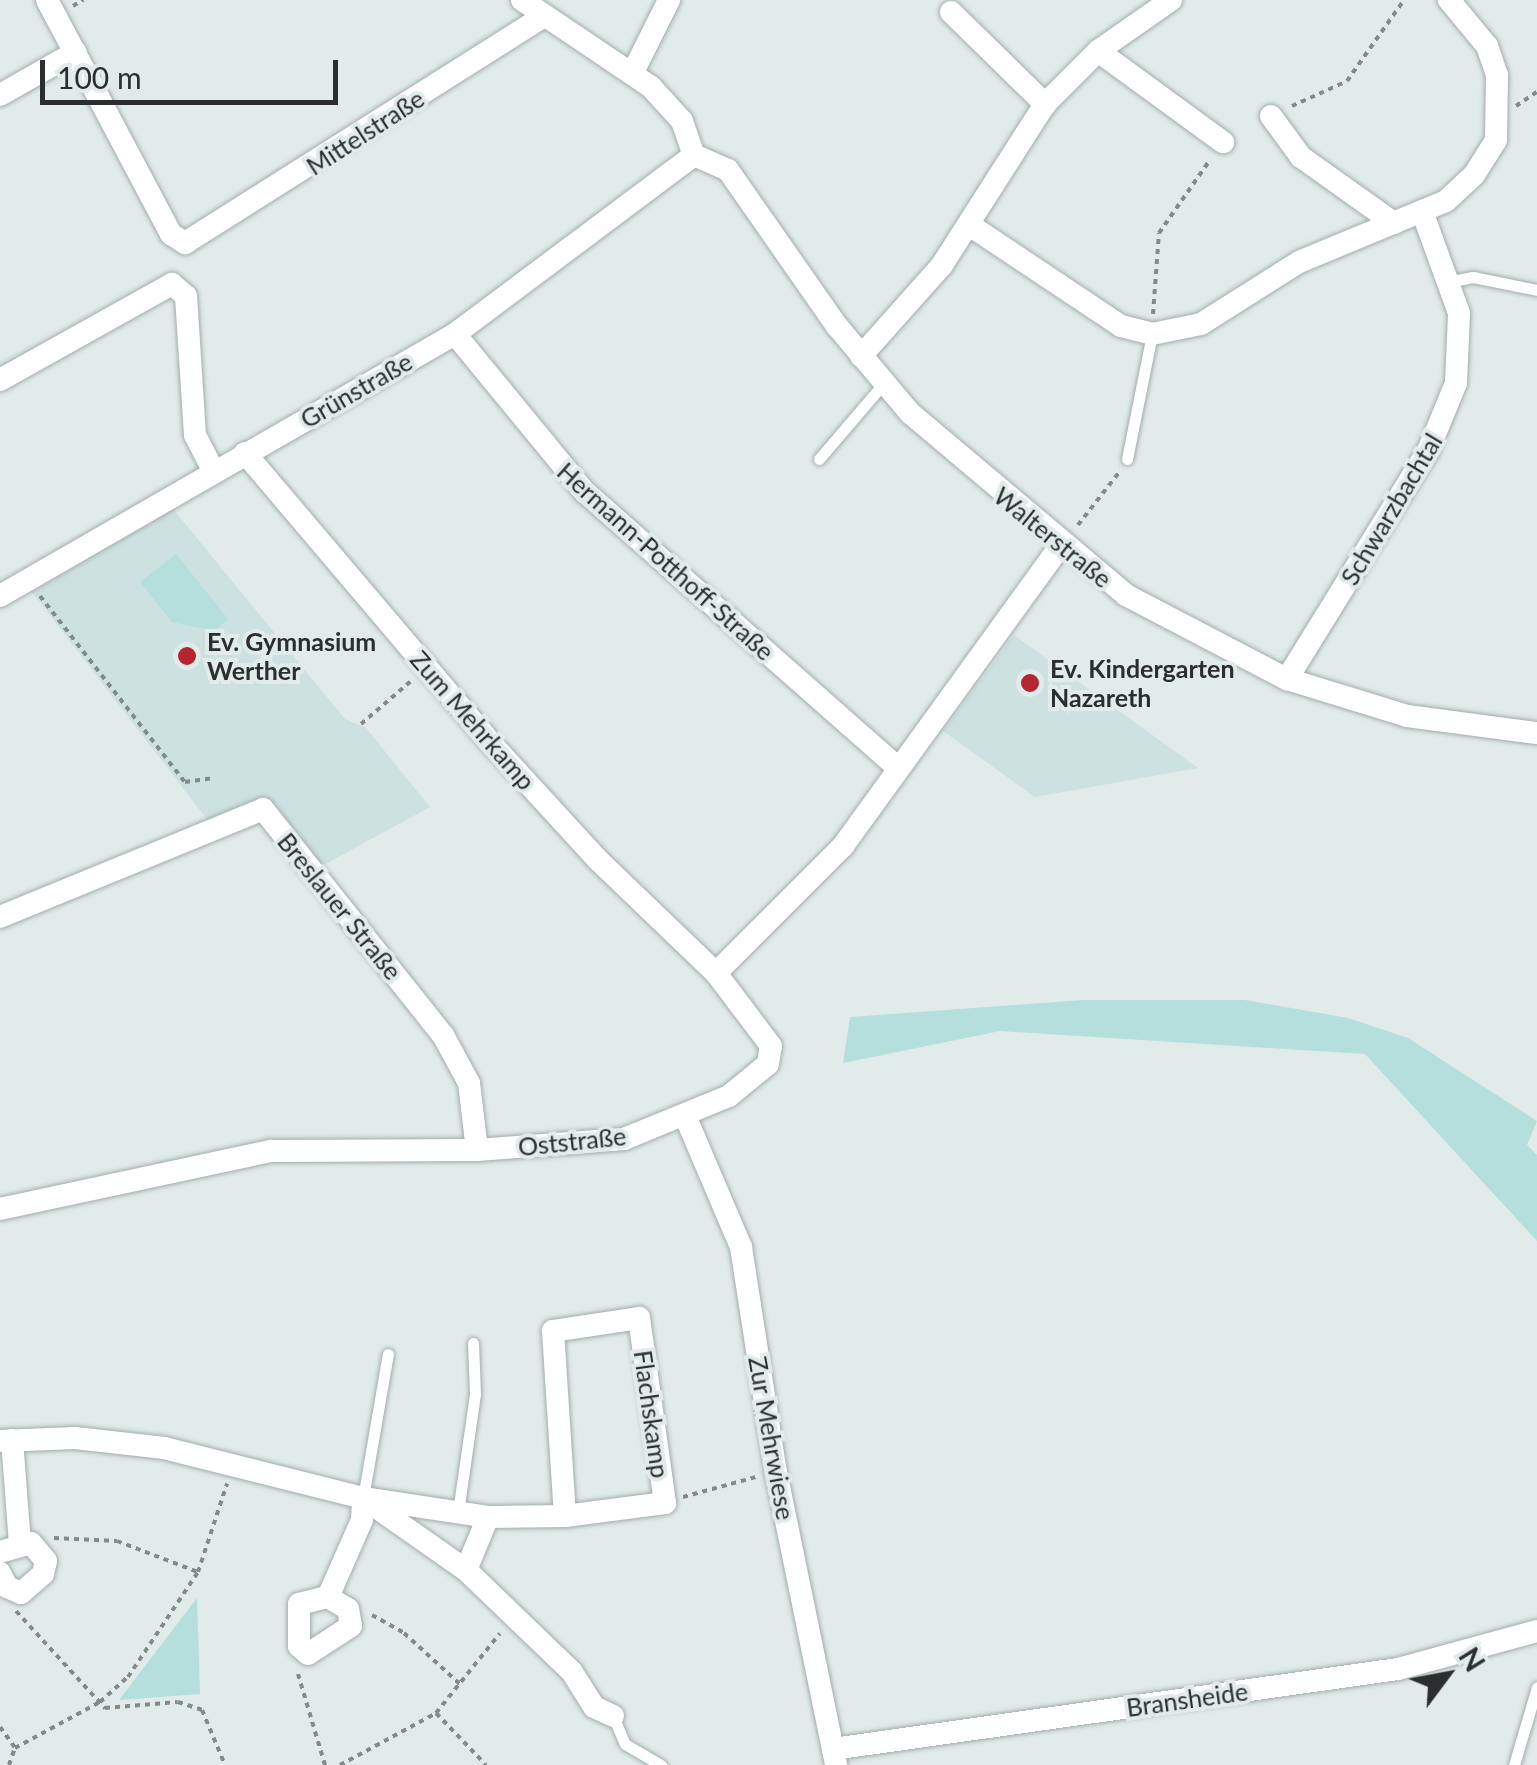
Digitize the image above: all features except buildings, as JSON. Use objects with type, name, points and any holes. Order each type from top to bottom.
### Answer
[{"type":"street","points":[[0,380],[172,284],[184,243],[171,234],[46,0]]},
{"type":"street","points":[[522,0],[632,74],[682,121],[694,155]]},
{"type":"street","points":[[632,74],[669,0]]},
{"type":"street","points":[[861,356],[971,226],[1045,104],[1098,51],[1171,0]]},
{"type":"street","points":[[971,226],[1085,308],[1152,334],[1201,324],[1299,262],[1423,214],[1463,188],[1496,140],[1497,74],[1488,46],[1449,0]]},
{"type":"street","points":[[951,12],[1045,104]]},
{"type":"street","name":"Mittelstraße","points":[[184,243],[543,17]]},
{"type":"street","points":[[1098,51],[1223,142]]},
{"type":"street","points":[[0,95],[76,52]]},
{"type":"street","points":[[1271,116],[1301,157],[1394,223]]},
{"type":"street","name":"Grünstraße","points":[[0,596],[455,334],[694,155]]},
{"type":"street","name":"Walterstraße","points":[[694,155],[728,170],[884,383],[969,469],[1126,595],[1287,678],[1407,716],[1537,733]]},
{"type":"street","name":"Schwarzbachtal","points":[[1287,678],[1446,414],[1461,344],[1452,281],[1423,214]]},
{"type":"street","points":[[172,284],[186,296],[194,435],[214,472]]},
{"type":"street","name":"Hermann-Potthoff-Straße","points":[[455,334],[585,492],[898,768]]},
{"type":"street","name":"Zum Mehrkamp","points":[[245,454],[597,860],[716,973]]},
{"type":"street","points":[[716,973],[843,846],[1062,544]]},
{"type":"street","name":"Breslauer Straße","points":[[0,917],[263,810],[443,1035],[470,1083],[478,1150]]},
{"type":"street","name":"Oststraße","points":[[0,1209],[272,1152],[478,1150],[624,1139],[686,1118],[768,1064],[771,1046],[763,1027],[716,973]]},
{"type":"street","name":"Zur Mehrwiese","points":[[686,1118],[740,1247],[776,1472],[834,1757]]},
{"type":"street","name":"Flachskamp","points":[[7,1582],[27,1590],[43,1574],[20,1548],[6,1440],[75,1438],[164,1448],[362,1498],[488,1517],[565,1516],[664,1503],[640,1318],[553,1331],[565,1516]]},
{"type":"street","points":[[328,1597],[362,1520],[362,1498]]},
{"type":"street","name":"Flachskamp","points":[[362,1498],[466,1570],[572,1672],[594,1707],[614,1716]]},
{"type":"street","points":[[466,1570],[488,1517]]},
{"type":"street","points":[[328,1597],[352,1618],[332,1644],[316,1653],[302,1651],[300,1604],[328,1597]]},
{"type":"street","name":"Bransheide","points":[[834,1757],[1398,1669],[1537,1631]]},
{"type":"lane","points":[[1452,281],[1473,278],[1537,290]]},
{"type":"lane","points":[[1128,459],[1152,334]]},
{"type":"lane","points":[[819,459],[884,383]]},
{"type":"lane","points":[[458,1512],[475,1394],[472,1343]]},
{"type":"lane","points":[[362,1498],[382,1418],[388,1354]]},
{"type":"lane","points":[[1514,1765],[1537,1687]]},
{"type":"lane","points":[[614,1716],[625,1744],[661,1765]]},
{"type":"path","points":[[1271,116],[1346,81],[1404,0]]},
{"type":"path","points":[[1152,334],[1160,233],[1223,142]]},
{"type":"path","points":[[1062,544],[1128,459]]},
{"type":"path","points":[[28,580],[185,782],[214,778]]},
{"type":"path","points":[[361,724],[427,668]]},
{"type":"path","points":[[10,1765],[16,1748],[100,1702],[168,1624],[198,1572],[232,1466]]},
{"type":"path","points":[[664,1503],[776,1472]]},
{"type":"path","points":[[20,1548],[55,1537],[117,1541],[198,1572]]},
{"type":"path","points":[[7,1582],[19,1618],[105,1708],[178,1702],[202,1710],[224,1765]]},
{"type":"path","points":[[340,1765],[436,1714],[462,1686],[515,1613]]},
{"type":"path","points":[[352,1618],[371,1614],[404,1632],[462,1686]]},
{"type":"path","points":[[302,1651],[296,1664],[326,1765]]},
{"type":"path","points":[[436,1714],[486,1765]]},
{"type":"path","points":[[0,1727],[16,1748]]},
{"type":"shaded area","name":"Ev. Gymnasium Werther","points":[[173,509],[345,719],[366,728],[430,807],[320,867],[264,799],[209,822],[32,592]]},
{"type":"shaded area","points":[[176,554],[228,619],[214,631],[172,622],[140,582]]},
{"type":"shaded area","name":"Ev. Kindergarten Nazareth","points":[[1014,635],[1198,768],[1035,797],[943,731]]},
{"type":"shaded area","points":[[1084,1000],[1245,1000],[1348,1018],[1408,1038],[1537,1121],[1527,1145],[1537,1155],[1537,1241],[1365,1054],[1000,1031],[843,1063],[850,1017]]},
{"type":"shaded area","points":[[197,1598],[200,1694],[119,1700]]},
{"type":"place","name":"Ev. Gymnasium Werther","points":[[187,656]]},
{"type":"place","name":"Ev. Kindergarten Nazareth","points":[[1030,683]]}]
